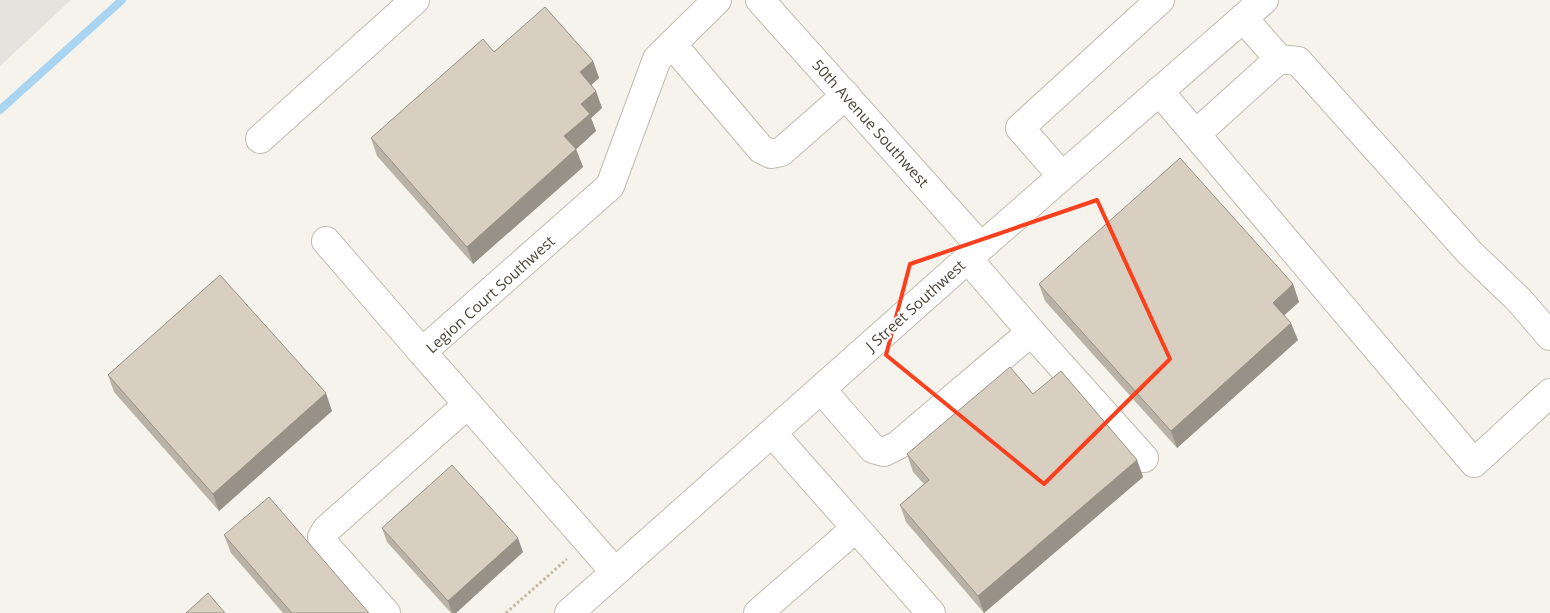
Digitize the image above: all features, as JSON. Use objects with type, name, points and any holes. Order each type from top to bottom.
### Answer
[{"type":"street","points":[[260,139],[415,0]]},
{"type":"street","name":"Legion Court Southwest","points":[[615,572],[422,352],[610,186],[657,59],[717,0]]},
{"type":"street","name":"50th Avenue Southwest","points":[[760,0],[846,95],[974,253],[1031,332],[1144,458]]},
{"type":"street","points":[[1062,176],[1020,128],[1160,0]]},
{"type":"street","name":"J Street Southwest","points":[[569,613],[974,253],[1264,0]]},
{"type":"street","points":[[1243,18],[1279,59],[1298,61],[1470,253],[1519,300],[1550,336]]},
{"type":"street","points":[[672,44],[761,148],[771,154],[781,152],[846,95]]},
{"type":"street","points":[[1196,134],[1279,59]]},
{"type":"street","points":[[1159,91],[1474,463],[1550,393]]},
{"type":"street","points":[[326,241],[422,352]]},
{"type":"street","points":[[821,389],[873,449],[884,452],[898,445],[1031,332]]},
{"type":"street","points":[[386,613],[324,544],[322,537],[328,529],[468,404]]},
{"type":"street","points":[[772,433],[931,613]]},
{"type":"street","points":[[758,613],[856,528]]},
{"type":"path","points":[[506,613],[587,541]]},
{"type":"highlighted area","points":[[1097,200],[1170,359],[1044,484],[886,355],[910,264]]},
{"type":"shaded area","points":[[0,0],[71,0],[0,66]]},
{"type":"building","points":[[545,7],[593,61],[580,72],[596,91],[581,104],[590,114],[564,136],[576,149],[467,247],[371,138],[483,39],[494,52]]},
{"type":"building","points":[[1180,158],[1293,284],[1273,303],[1291,323],[1171,431],[1039,284]]},
{"type":"building","points":[[220,275],[326,393],[213,494],[108,375]]},
{"type":"building","points":[[1010,367],[1033,394],[1061,371],[1137,460],[978,596],[900,505],[929,480],[907,454]]},
{"type":"building","points":[[452,465],[518,538],[448,601],[382,528]]},
{"type":"building","points":[[269,497],[369,613],[292,613],[224,535]]},
{"type":"building","points":[[208,593],[225,613],[186,613]]},
{"type":"waterway","points":[[0,110],[122,0]]}]
